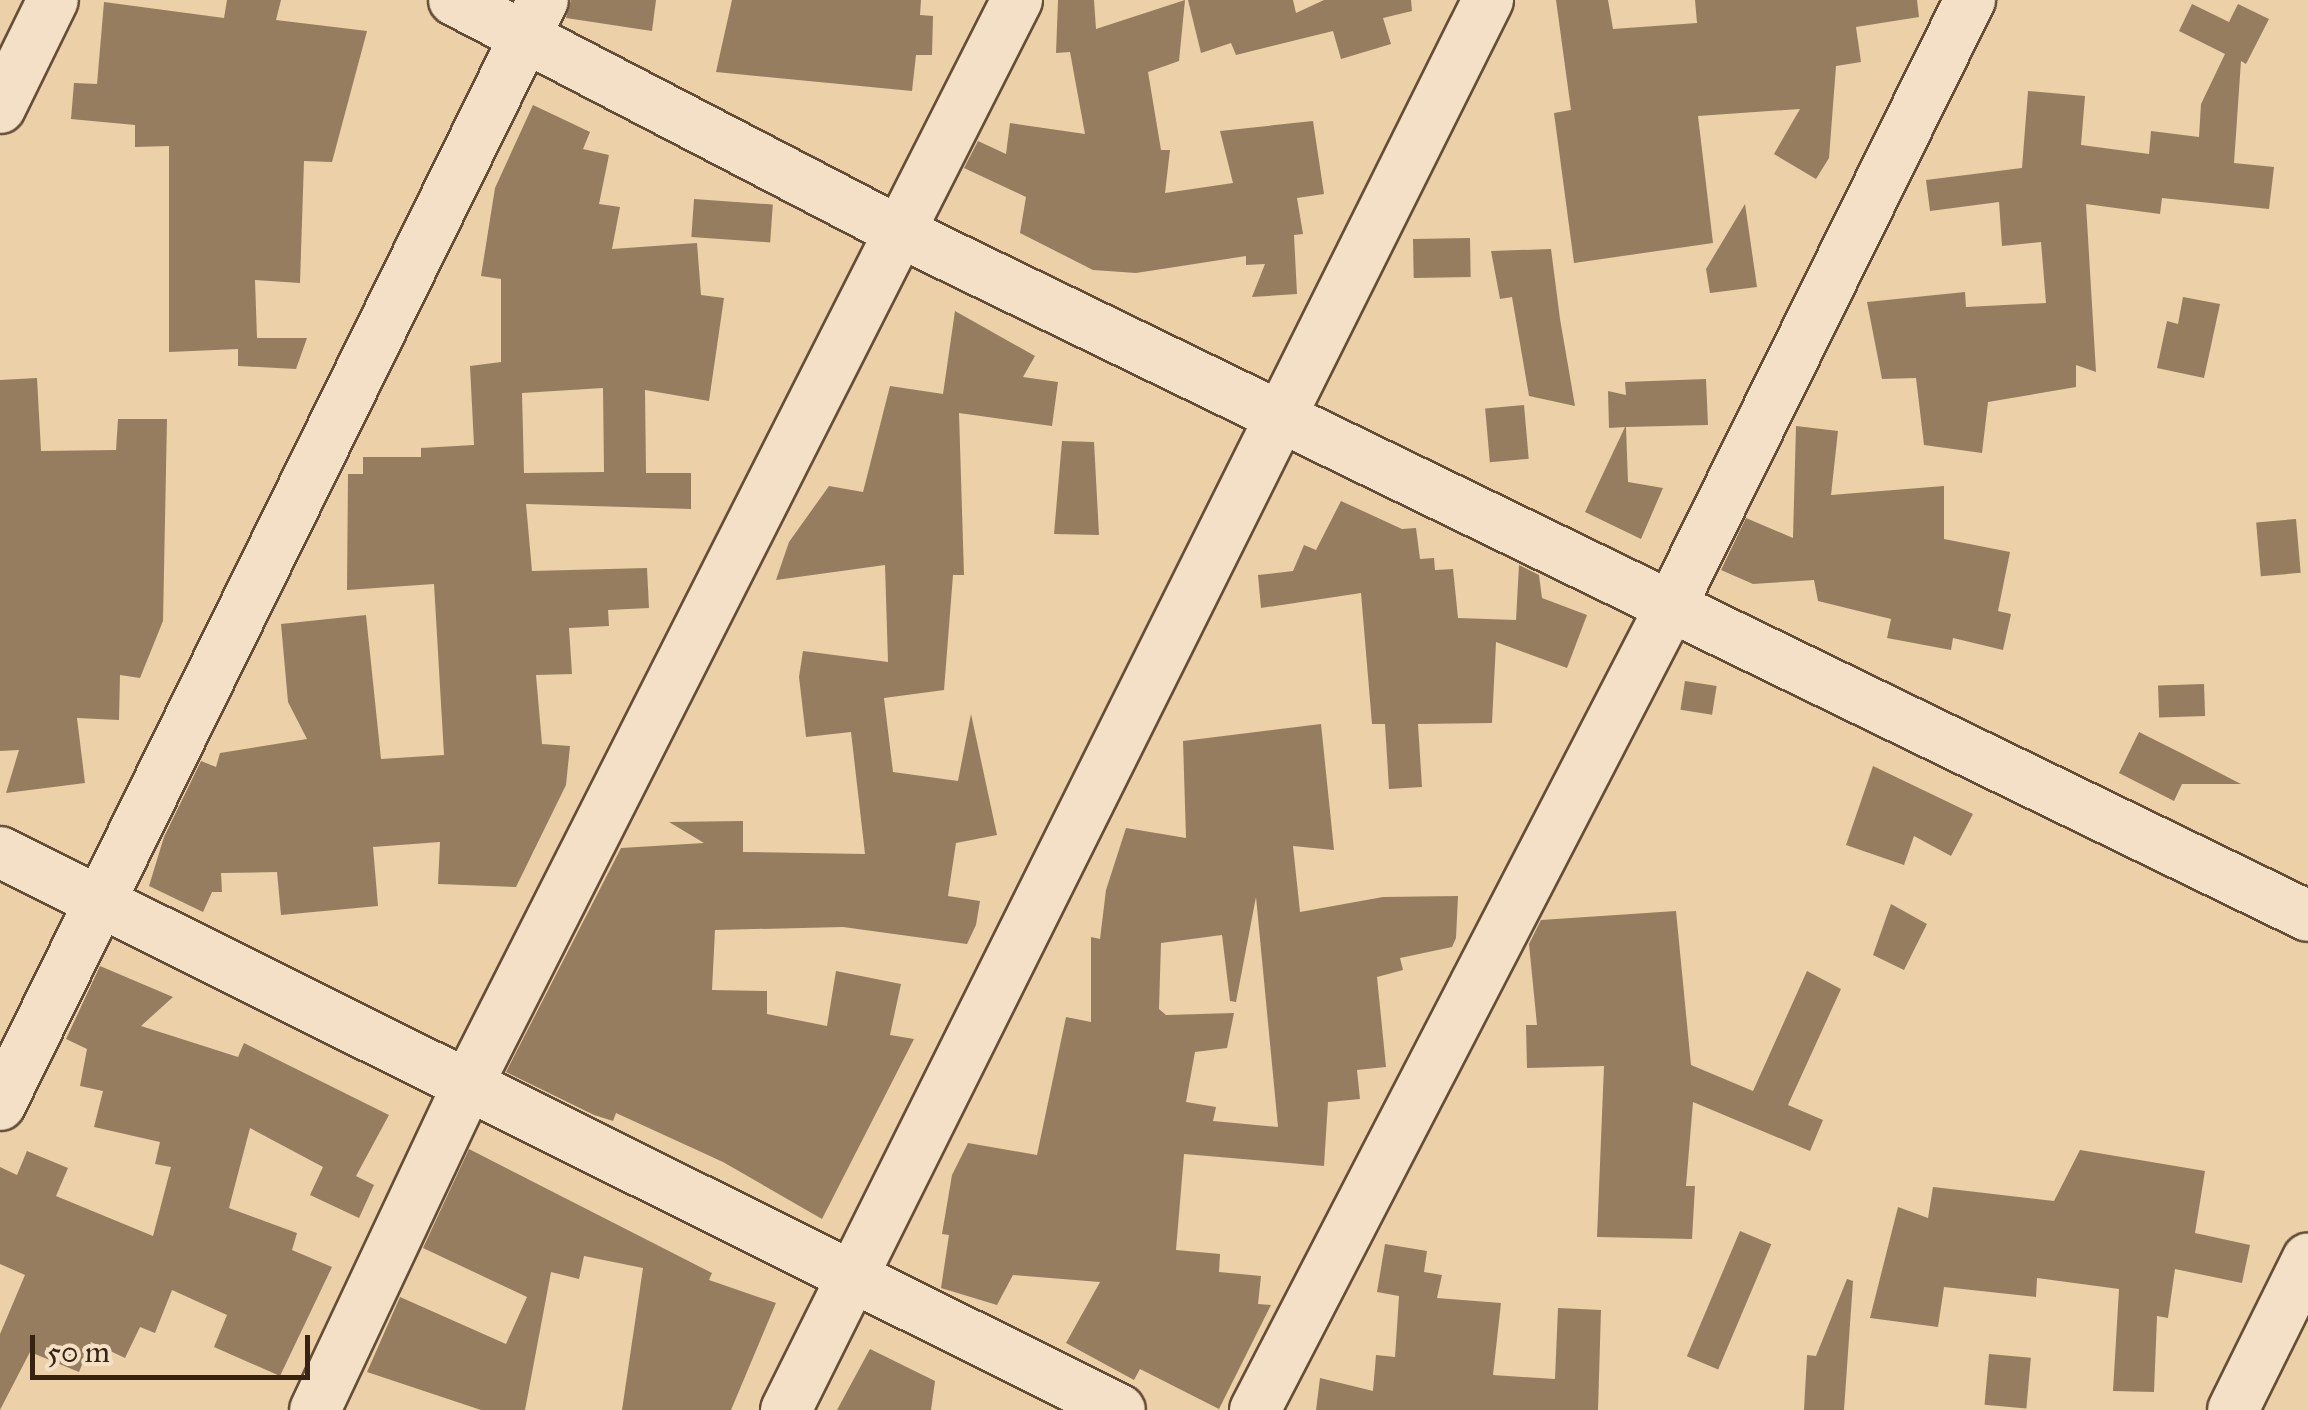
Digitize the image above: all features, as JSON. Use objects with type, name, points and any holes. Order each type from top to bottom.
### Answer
[{"type":"street","points":[[0,108],[53,0]]},
{"type":"street","points":[[454,0],[535,18],[900,232],[2308,916]]},
{"type":"street","points":[[315,1410],[469,1082],[1017,0]]},
{"type":"street","points":[[786,1410],[1488,0]]},
{"type":"street","points":[[1255,1410],[1672,604],[1970,0]]},
{"type":"street","points":[[0,1104],[535,18]]},
{"type":"street","points":[[0,852],[469,1082],[851,1278],[1120,1410]]},
{"type":"street","points":[[2233,1410],[2308,1258]]},
{"type":"building","points":[[227,0],[281,0],[276,20],[367,31],[332,162],[304,161],[300,283],[255,280],[257,338],[307,338],[296,369],[238,366],[238,349],[169,352],[169,146],[135,147],[135,125],[71,119],[74,83],[97,84],[104,2],[224,18]]},
{"type":"building","points":[[571,0],[656,0],[652,31],[566,18]]},
{"type":"building","points":[[732,0],[921,0],[920,15],[933,16],[932,55],[916,55],[912,91],[716,72]]},
{"type":"building","points":[[1058,0],[1094,0],[1096,29],[1185,0],[1179,61],[1148,72],[1161,150],[1170,150],[1165,193],[1233,183],[1220,131],[1313,121],[1324,194],[1297,198],[1303,234],[1294,235],[1297,294],[1252,297],[1265,264],[1246,265],[1246,256],[1136,273],[1093,270],[1020,233],[1026,197],[964,168],[978,141],[1006,154],[1010,123],[1085,134],[1070,52],[1056,53]]},
{"type":"building","points":[[1188,0],[1293,0],[1296,13],[1324,0],[1411,0],[1412,11],[1383,18],[1391,44],[1341,59],[1333,31],[1236,55],[1231,43],[1201,53]]},
{"type":"building","points":[[1556,0],[1608,0],[1613,29],[1697,23],[1695,0],[1917,0],[1919,17],[1856,27],[1861,62],[1836,66],[1829,158],[1816,179],[1774,154],[1800,109],[1698,116],[1713,243],[1574,263],[1554,113],[1571,110]]},
{"type":"building","points":[[2192,4],[2229,22],[2238,4],[2269,19],[2246,64],[2241,61],[2234,163],[2274,167],[2269,209],[2162,198],[2160,214],[2086,204],[2096,372],[2076,365],[2076,387],[1988,402],[1982,453],[1924,445],[1916,378],[1882,379],[1867,302],[1965,292],[1966,307],[2046,303],[2041,242],[2002,246],[1999,202],[1930,211],[1926,180],[2022,168],[2028,91],[2085,96],[2081,145],[2149,154],[2151,131],[2199,137],[2201,104],[2225,54],[2179,31]]},
{"type":"building","points":[[533,105],[590,132],[583,149],[609,155],[599,204],[620,207],[612,249],[697,243],[701,295],[724,298],[709,401],[645,390],[646,473],[691,473],[691,509],[526,504],[532,571],[647,568],[649,608],[608,610],[609,626],[569,628],[572,674],[536,675],[542,744],[570,746],[566,785],[516,887],[438,884],[440,842],[373,847],[378,906],[281,915],[277,872],[221,873],[222,892],[212,892],[203,912],[149,886],[164,837],[201,761],[216,767],[220,753],[307,739],[288,702],[281,624],[366,615],[381,759],[444,755],[434,584],[347,590],[348,474],[363,474],[363,457],[421,457],[421,448],[474,445],[470,366],[501,362],[501,279],[481,276],[495,188]],"holes":[[[603,388],[604,472],[524,473],[522,393]]]},
{"type":"building","points":[[694,199],[773,205],[770,242],[691,237]]},
{"type":"building","points":[[1745,204],[1757,287],[1710,293],[1706,269]]},
{"type":"building","points":[[1470,238],[1471,277],[1414,278],[1413,239]]},
{"type":"building","points":[[1551,249],[1575,406],[1529,396],[1512,297],[1500,299],[1491,251]]},
{"type":"building","points":[[2183,297],[2220,304],[2204,378],[2157,368],[2167,321],[2178,324]]},
{"type":"building","points":[[955,311],[1035,356],[1023,377],[1058,382],[1052,426],[959,413],[964,575],[953,575],[944,690],[884,698],[893,772],[958,781],[971,714],[997,835],[956,843],[948,896],[980,901],[976,925],[967,944],[843,927],[715,930],[712,990],[767,991],[767,1014],[827,1026],[836,971],[901,984],[890,1035],[914,1039],[822,1219],[723,1162],[616,1113],[613,1121],[594,1115],[506,1072],[621,848],[704,843],[669,822],[743,821],[743,852],[865,854],[851,732],[806,737],[799,677],[803,651],[888,662],[885,565],[776,580],[789,542],[829,486],[863,492],[890,386],[943,394]]},
{"type":"building","points":[[37,378],[41,451],[116,450],[118,419],[167,419],[163,621],[140,678],[120,675],[119,720],[77,718],[85,783],[6,793],[19,750],[0,751],[0,380]]},
{"type":"building","points":[[1706,379],[1708,425],[1626,427],[1628,482],[1663,488],[1641,539],[1585,512],[1625,427],[1609,428],[1608,391],[1626,395],[1625,382]]},
{"type":"building","points":[[1524,405],[1529,459],[1490,462],[1485,408]]},
{"type":"building","points":[[1796,426],[1838,431],[1831,495],[1944,486],[1944,539],[2010,552],[1998,611],[2011,614],[2003,650],[1953,638],[1951,650],[1887,638],[1891,619],[1818,601],[1814,580],[1753,584],[1721,570],[1746,518],[1793,538]]},
{"type":"building","points":[[1062,441],[1094,442],[1099,535],[1054,534]]},
{"type":"building","points":[[1341,501],[1402,529],[1416,528],[1420,559],[1434,558],[1435,570],[1453,569],[1458,618],[1516,620],[1519,565],[1539,575],[1542,598],[1587,615],[1567,668],[1496,642],[1492,723],[1418,724],[1422,787],[1389,789],[1385,724],[1372,724],[1361,593],[1261,608],[1258,575],[1293,571],[1304,545],[1316,550]]},
{"type":"building","points":[[2296,519],[2301,573],[2261,576],[2256,522]]},
{"type":"building","points":[[1685,681],[1717,686],[1712,715],[1680,710]]},
{"type":"building","points":[[2204,684],[2205,716],[2159,718],[2158,686]]},
{"type":"building","points":[[1321,724],[1334,850],[1293,846],[1300,912],[1383,897],[1458,896],[1452,947],[1400,958],[1403,970],[1377,977],[1386,1067],[1357,1070],[1360,1099],[1328,1102],[1324,1166],[1184,1154],[1176,1250],[1220,1254],[1219,1272],[1261,1276],[1258,1304],[1271,1305],[1219,1409],[1140,1369],[1134,1380],[1066,1343],[1100,1282],[1013,1275],[997,1305],[941,1288],[949,1235],[942,1234],[952,1175],[968,1143],[1037,1155],[1066,1017],[1091,1022],[1091,937],[1100,939],[1106,890],[1126,828],[1186,838],[1183,741]],"holes":[[[1256,897],[1278,1127],[1213,1121],[1216,1107],[1186,1102],[1195,1052],[1227,1048],[1234,1013],[1166,1015],[1159,1009],[1161,943],[1222,935],[1230,1001],[1236,1002]]]},
{"type":"building","points":[[2139,732],[2241,784],[2182,784],[2174,801],[2119,773]]},
{"type":"building","points":[[1873,766],[1973,814],[1951,856],[1914,836],[1904,865],[1846,845]]},
{"type":"building","points":[[1891,904],[1927,924],[1904,970],[1873,955]]},
{"type":"building","points":[[1676,911],[1691,1065],[1753,1091],[1807,971],[1841,989],[1788,1105],[1823,1120],[1810,1151],[1693,1102],[1686,1186],[1695,1186],[1692,1239],[1597,1237],[1604,1066],[1527,1068],[1526,1025],[1537,1025],[1529,944],[1541,920]]},
{"type":"building","points":[[100,966],[173,997],[141,1026],[238,1057],[244,1043],[389,1115],[356,1176],[374,1185],[359,1218],[310,1195],[323,1167],[250,1128],[229,1208],[297,1233],[292,1250],[332,1267],[280,1376],[214,1347],[227,1315],[172,1290],[155,1333],[140,1327],[125,1358],[91,1342],[79,1372],[30,1352],[0,1410],[0,1334],[25,1275],[0,1264],[0,1167],[17,1175],[27,1151],[68,1168],[56,1196],[153,1236],[171,1167],[155,1164],[160,1142],[94,1127],[103,1091],[80,1086],[87,1049],[66,1039]]},
{"type":"building","points":[[469,1149],[712,1273],[709,1280],[776,1303],[731,1410],[622,1410],[643,1268],[584,1256],[579,1279],[551,1272],[525,1410],[481,1410],[367,1372],[400,1297],[506,1344],[527,1297],[423,1248]]},
{"type":"building","points":[[2080,1150],[2205,1171],[2195,1233],[2250,1245],[2242,1283],[2175,1269],[2168,1318],[2157,1316],[2154,1392],[2113,1391],[2119,1289],[2037,1278],[2036,1297],[1944,1287],[1938,1327],[1870,1318],[1898,1207],[1928,1218],[1933,1187],[2054,1201]]},
{"type":"building","points":[[1740,1231],[1771,1244],[1718,1369],[1687,1356]]},
{"type":"building","points":[[1385,1244],[1427,1251],[1424,1272],[1442,1275],[1437,1298],[1501,1303],[1493,1375],[1555,1379],[1558,1308],[1601,1310],[1598,1410],[1316,1410],[1320,1378],[1373,1391],[1376,1355],[1395,1357],[1399,1296],[1377,1292]]},
{"type":"building","points":[[1847,1279],[1853,1281],[1844,1410],[1804,1410],[1807,1355],[1816,1356]]},
{"type":"building","points":[[870,1349],[935,1381],[931,1410],[837,1410]]},
{"type":"building","points":[[1989,1354],[2031,1358],[2026,1408],[1985,1405]]}]
